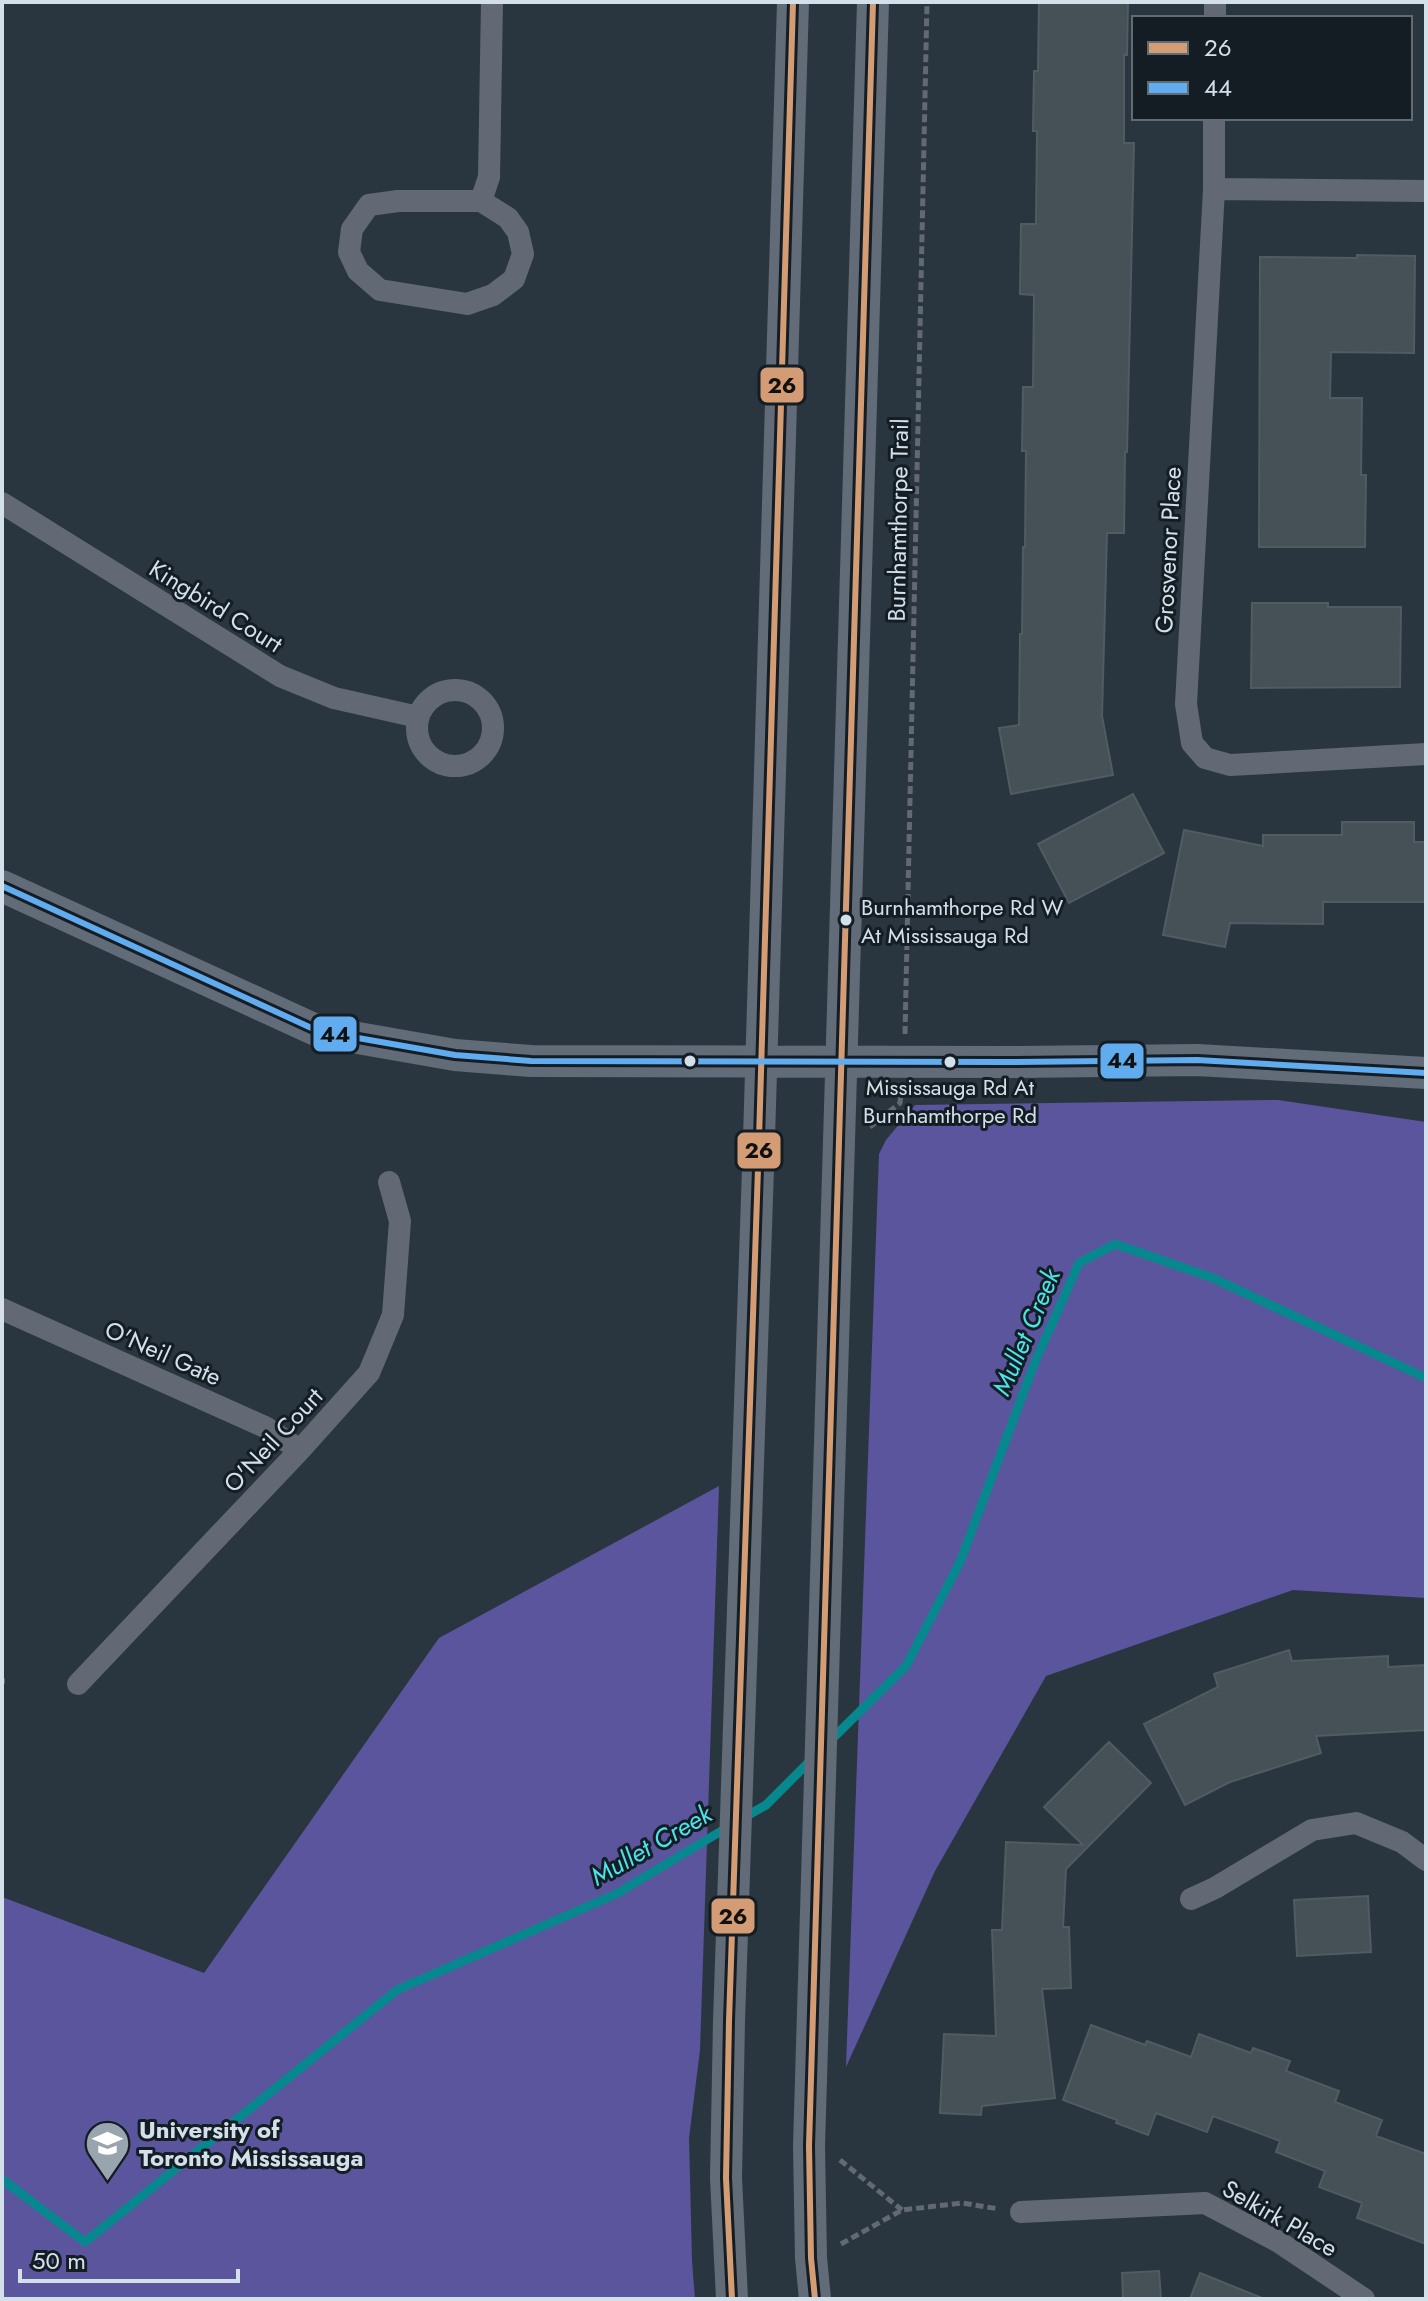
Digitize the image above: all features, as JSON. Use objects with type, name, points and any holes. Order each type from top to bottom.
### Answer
[{"type":"main road","points":[[732,2299],[726,2178],[729,2021],[762,1060],[793,2]]},
{"type":"main road","points":[[815,2299],[808,2181],[873,2]]},
{"type":"main road","points":[[5,895],[318,1031],[455,1055],[531,1061],[1197,1060],[1426,1073]]},
{"type":"street","points":[[481,201],[489,177],[492,2]]},
{"type":"street","name":"Grosvenor Place","points":[[1214,120],[1214,189],[1186,704],[1192,743],[1205,758],[1230,765],[1426,754]]},
{"type":"street","points":[[1214,189],[1426,191]]},
{"type":"street","points":[[398,201],[481,201],[508,218],[518,232],[523,254],[514,279],[493,295],[467,304],[380,290],[358,271],[349,252],[352,229],[369,205],[398,201]]},
{"type":"street","name":"Kingbird Court","points":[[2,503],[280,676],[334,698],[418,717]]},
{"type":"street","name":"O'Neil Court","points":[[78,1684],[369,1373],[393,1315],[400,1221],[389,1182]]},
{"type":"street","name":"O'Neil Gate","points":[[2,1309],[265,1427],[300,1450]]},
{"type":"street","points":[[1191,1899],[1312,1830],[1356,1823],[1402,1842],[1426,1860]]},
{"type":"street","name":"Selkirk Place","points":[[1021,2212],[1205,2203],[1279,2242],[1364,2299]]},
{"type":"path","name":"Burnhamthorpe Trail","points":[[905,1039],[927,2]]},
{"type":"path","points":[[837,2158],[902,2210]]},
{"type":"path","points":[[841,2244],[902,2210],[962,2203],[1021,2212]]},
{"type":"shaded area","points":[[1278,1100],[1426,1122],[1426,1598],[1293,1590],[1046,1676],[935,1871],[846,2067],[879,1154],[886,1140],[915,1105]]},
{"type":"shaded area","points":[[719,1486],[700,2050],[689,2138],[695,2299],[2,2299],[2,1897],[204,1973],[439,1638]]},
{"type":"building","points":[[1039,2],[1128,2],[1127,55],[1124,55],[1124,143],[1134,143],[1127,452],[1124,533],[1107,533],[1102,716],[1113,775],[1011,794],[999,728],[1019,725],[1025,547],[1023,387],[1033,387],[1034,295],[1020,294],[1021,224],[1036,224],[1037,131],[1033,131]]},
{"type":"building","points":[[1357,255],[1415,256],[1414,353],[1331,352],[1330,398],[1362,398],[1361,475],[1366,475],[1365,547],[1259,547],[1260,257],[1357,258]]},
{"type":"building","points":[[1252,603],[1401,607],[1400,687],[1251,688]]},
{"type":"building","points":[[1133,794],[1164,853],[1069,903],[1038,844]]},
{"type":"building","points":[[1342,822],[1414,822],[1414,842],[1426,842],[1426,902],[1323,902],[1323,924],[1230,923],[1225,947],[1163,935],[1184,830],[1263,846],[1263,835],[1342,835]]},
{"type":"building","points":[[1289,1650],[1292,1661],[1388,1656],[1388,1667],[1426,1665],[1426,1730],[1316,1736],[1321,1753],[1230,1782],[1185,1805],[1144,1724],[1218,1687],[1214,1674]]},
{"type":"building","points":[[1109,1742],[1151,1783],[1066,1869],[1063,1927],[1069,1927],[1071,1988],[1042,1989],[1055,2098],[982,2106],[981,2115],[940,2113],[944,2034],[996,2036],[992,1930],[1002,1930],[1006,1842],[1083,1845],[1044,1807]]},
{"type":"building","points":[[1368,1896],[1371,1952],[1297,1956],[1294,1900]]},
{"type":"building","points":[[1091,2025],[1145,2045],[1147,2041],[1191,2057],[1199,2034],[1251,2053],[1253,2048],[1290,2061],[1286,2071],[1339,2091],[1335,2102],[1382,2120],[1376,2136],[1426,2154],[1426,2244],[1357,2218],[1362,2203],[1319,2187],[1325,2171],[1276,2152],[1280,2141],[1213,2116],[1207,2132],[1156,2113],[1148,2135],[1063,2100]]},
{"type":"building","points":[[1159,2271],[1161,2299],[1123,2299],[1122,2273]]},
{"type":"building","points":[[1200,2273],[1262,2298],[1262,2299],[1190,2299]]},
{"type":"waterway","name":"Mullet Creek","points":[[831,1740],[906,1666],[960,1562],[1035,1362],[1079,1263],[1115,1244],[1213,1278],[1426,1378]]},
{"type":"waterway","name":"Mullet Creek","points":[[745,1817],[766,1805],[812,1759]]},
{"type":"waterway","name":"Mullet Creek","points":[[2,2179],[85,2242],[397,1990],[616,1894],[728,1827]]},
{"type":"transit line","name":"26","points":[[732,2299],[726,2178],[729,2021],[793,2]]},
{"type":"transit line","name":"26","points":[[815,2299],[809,2146],[873,2]]},
{"type":"transit line","name":"44","points":[[2,886],[318,1031],[455,1055],[531,1061],[1197,1060],[1426,1073]]},
{"type":"place","name":"Burnhamthorpe Rd W At Mississauga Rd","points":[[846,920]]},
{"type":"place","name":"Mississauga Rd At Burnhamthorpe Rd","points":[[950,1062]]},
{"type":"place","name":"University of Toronto Mississauga","points":[[108,2182]]}]
